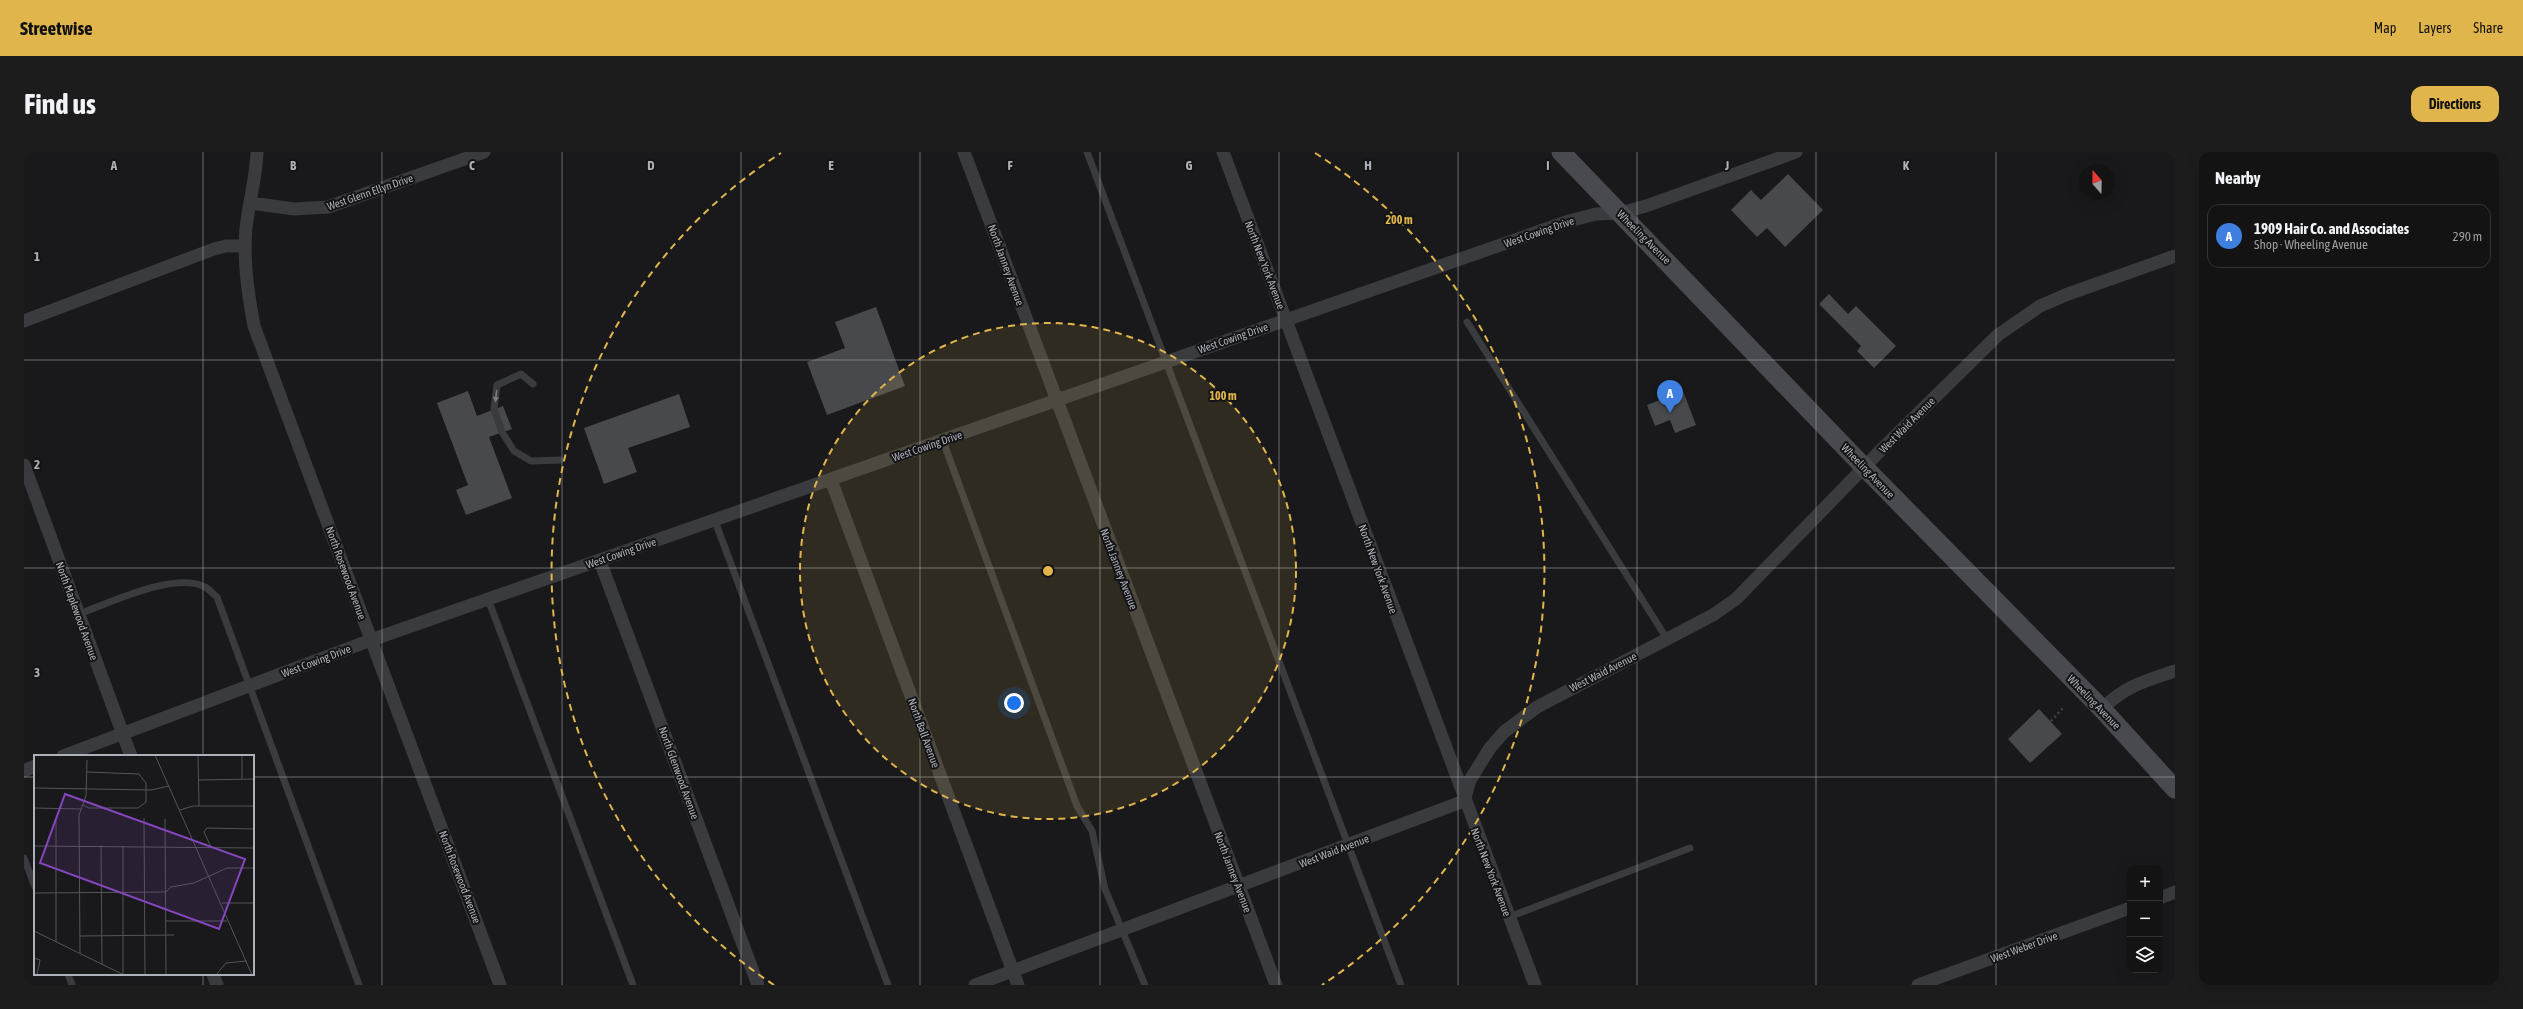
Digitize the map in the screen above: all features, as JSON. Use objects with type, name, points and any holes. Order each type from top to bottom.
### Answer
[{"type":"main road","name":"Wheeling Avenue","points":[[1561,152],[1707,301],[1864,468],[2102,709],[2175,789]]},
{"type":"street","name":"North Rosewood Avenue","points":[[257,152],[245,246],[248,293],[254,326],[500,985]]},
{"type":"street","name":"West Glenn Ellyn Drive","points":[[251,203],[294,208],[328,208],[484,152]]},
{"type":"street","name":"North Janney Avenue","points":[[964,152],[1276,985]]},
{"type":"street","name":"North New York Avenue","points":[[1223,152],[1464,801],[1535,985]]},
{"type":"street","name":"West Cowing Drive","points":[[66,755],[371,640],[716,521],[1167,361],[1569,221],[1596,214],[1620,213],[1778,155],[1796,152]]},
{"type":"street","points":[[24,321],[214,249],[226,246],[245,246]]},
{"type":"street","name":"West Waid Avenue","points":[[975,985],[1239,887],[1464,801],[1479,763],[1504,732],[1538,707],[1565,691],[1713,615],[1736,599],[1864,468],[1987,346],[2025,315],[2068,294],[2175,256]]},
{"type":"street","name":"North Maplewood Avenue","points":[[24,465],[131,755]]},
{"type":"street","name":"North Ball Avenue","points":[[831,480],[1018,985]]},
{"type":"street","name":"North Glenwood Avenue","points":[[600,561],[758,985]]},
{"type":"street","points":[[2102,709],[2116,695],[2129,687],[2175,671]]},
{"type":"street","points":[[24,770],[34,766]]},
{"type":"street","points":[[2163,897],[2175,892]]},
{"type":"street","name":"West Weber Drive","points":[[1918,985],[2127,909]]},
{"type":"street","points":[[213,975],[217,985]]},
{"type":"lane","points":[[1087,152],[1167,361],[1347,846],[1401,985]]},
{"type":"lane","points":[[1467,322],[1667,639]]},
{"type":"lane","points":[[533,384],[520,374],[497,385],[494,409],[502,432],[514,451],[531,461],[560,460]]},
{"type":"lane","points":[[942,441],[1077,806],[1092,831],[1106,889],[1124,930],[1145,985]]},
{"type":"lane","points":[[716,521],[888,985]]},
{"type":"lane","points":[[78,614],[158,585],[180,582],[204,586],[217,596],[251,685],[359,985]]},
{"type":"lane","points":[[488,600],[633,985]]},
{"type":"lane","points":[[1509,917],[1690,848]]},
{"type":"lane","points":[[24,858],[34,884]]},
{"type":"lane","points":[[68,975],[72,985]]},
{"type":"path","points":[[2050,721],[2062,708]]},
{"type":"building","points":[[1788,174],[1823,210],[1785,247],[1767,228],[1757,237],[1731,210],[1751,190],[1761,200]]},
{"type":"building","points":[[1829,294],[1848,314],[1856,306],[1896,346],[1874,368],[1857,351],[1861,346],[1819,304]]},
{"type":"building","points":[[876,307],[905,386],[827,415],[807,362],[845,348],[835,322]]},
{"type":"building","points":[[468,391],[477,416],[503,406],[512,429],[489,437],[512,498],[466,515],[456,490],[468,485],[437,403]]},
{"type":"building","points":[[1683,391],[1696,425],[1675,433],[1670,420],[1655,426],[1647,405]]},
{"type":"building","points":[[679,394],[690,427],[628,448],[637,472],[604,484],[584,428]]},
{"type":"building","points":[[2039,709],[2062,734],[2030,763],[2008,739]]},
{"type":"place","name":"1909 Hair Co. and Associates","points":[[1670,413]]}]
